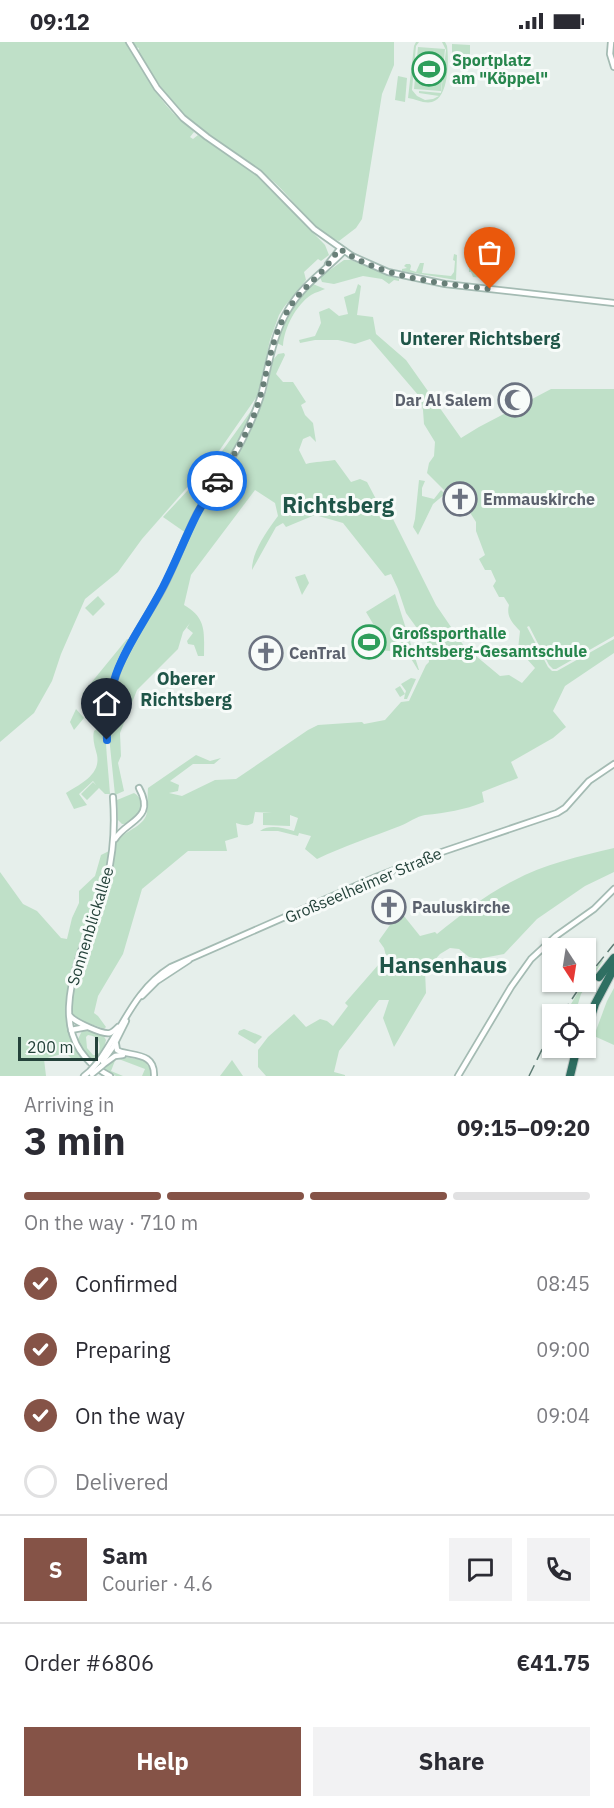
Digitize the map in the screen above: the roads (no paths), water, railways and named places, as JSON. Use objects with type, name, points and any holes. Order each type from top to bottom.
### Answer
[{"type":"highway","points":[[599,977],[614,959]]},
{"type":"highway","points":[[589,1004],[614,959]]},
{"type":"highway","points":[[595,1004],[614,968]]},
{"type":"highway","points":[[570,1076],[574,1058]]},
{"type":"highway","points":[[574,1076],[576,1058]]},
{"type":"main road","points":[[129,42],[157,88],[177,111],[198,131],[259,173],[314,229],[352,256],[388,272],[445,284],[614,303]]},
{"type":"main road","points":[[611,42],[610,54],[614,67]]},
{"type":"main road","points":[[330,242],[334,251],[334,259]]},
{"type":"main road","points":[[107,740],[111,687],[120,662],[163,587],[196,515],[245,435],[258,403],[271,350],[286,312],[298,294],[342,250]]},
{"type":"main road","points":[[334,259],[352,256]]},
{"type":"main road","name":"Großseelheimer Straße","points":[[101,1064],[134,1003],[147,985],[171,967],[433,855],[557,813],[566,807],[589,781],[614,764]]},
{"type":"main road","points":[[114,842],[125,828],[136,822],[143,811],[144,800],[139,788]]},
{"type":"main road","name":"Sonnenblickallee","points":[[110,1076],[88,1060],[76,1043],[68,1014],[72,979],[107,878],[114,842],[113,797]]},
{"type":"main road","points":[[114,828],[125,828]]},
{"type":"main road","points":[[458,1076],[521,972],[545,945],[598,906],[614,890]]},
{"type":"main road","points":[[101,1064],[116,1042],[134,1006],[144,993],[162,977],[189,960]]},
{"type":"main road","points":[[68,1014],[81,1025],[103,1032],[111,1032],[122,1022]]},
{"type":"main road","points":[[70,1028],[81,1025]]},
{"type":"main road","points":[[76,1043],[81,1025]]},
{"type":"main road","points":[[103,1032],[108,1042],[105,1053]]},
{"type":"main road","points":[[116,1042],[119,1051],[148,1059],[153,1066],[154,1076]]},
{"type":"main road","points":[[84,1076],[115,1056],[129,1054]]},
{"type":"railway","points":[[596,966],[614,944]]},
{"type":"railway","points":[[569,1004],[577,992]]},
{"type":"railway","points":[[529,1076],[542,1049]]},
{"type":"place","name":"Sportplatz am \"Köppel\"","points":[[429,69]]},
{"type":"place","name":"Dar Al Salem","points":[[515,400]]},
{"type":"place","name":"Emmauskirche","points":[[460,499]]},
{"type":"place","name":"Großsporthalle Richtsberg-Gesamtschule","points":[[369,642]]},
{"type":"place","name":"CenTral","points":[[266,653]]},
{"type":"place","name":"Pauluskirche","points":[[389,907]]},
{"type":"district","name":"Unterer Richtsberg","points":[[480,338]]},
{"type":"district","name":"Richtsberg","points":[[338,504]]},
{"type":"district","name":"Oberer Richtsberg","points":[[186,688]]},
{"type":"district","name":"Hansenhaus","points":[[443,964]]}]
